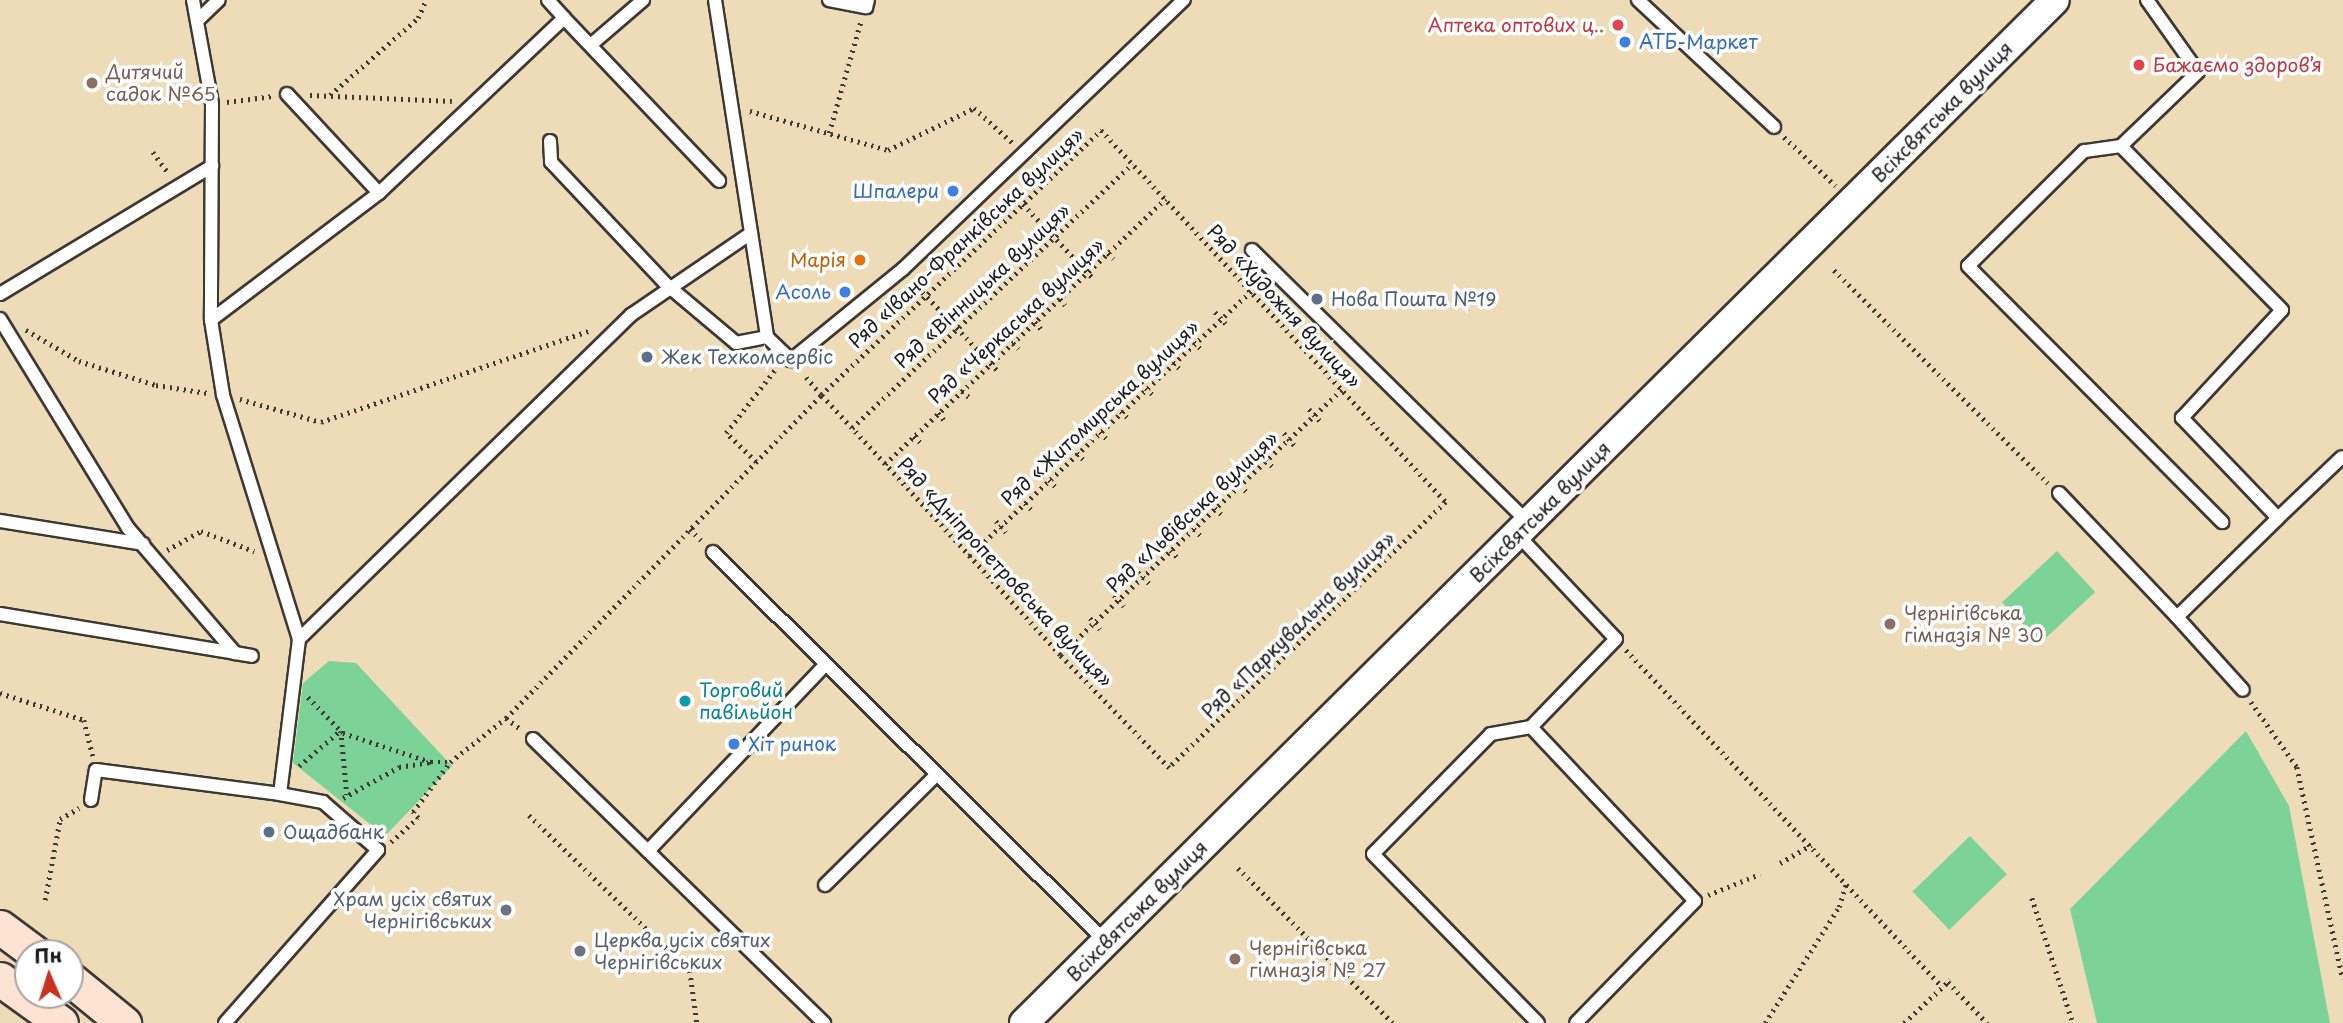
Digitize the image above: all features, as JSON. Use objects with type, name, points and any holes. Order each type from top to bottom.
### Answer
[{"type":"main road","points":[[0,928],[15,939]]},
{"type":"main road","points":[[0,979],[61,1023]]},
{"type":"main road","points":[[84,990],[124,1023]]},
{"type":"street","name":"Всіхсвятська вулиця","points":[[1024,1023],[2055,0]]},
{"type":"lane","points":[[193,0],[212,104],[211,320],[223,395],[299,639],[281,788]]},
{"type":"lane","points":[[197,21],[219,0]]},
{"type":"lane","points":[[548,0],[593,43],[719,181]]},
{"type":"lane","points":[[593,43],[643,0]]},
{"type":"lane","points":[[715,0],[767,337],[784,357],[810,349],[1025,153],[1184,0]]},
{"type":"lane","points":[[829,0],[867,4]]},
{"type":"lane","points":[[1638,0],[1773,127]]},
{"type":"lane","points":[[2147,0],[2198,72],[2121,146],[2084,151],[1968,266],[2222,522]]},
{"type":"lane","points":[[211,320],[379,193],[564,18]]},
{"type":"lane","points":[[287,94],[379,193]]},
{"type":"lane","points":[[550,141],[551,162],[667,285],[736,343],[767,337]]},
{"type":"lane","points":[[2121,146],[2282,310],[2182,418],[2278,518]]},
{"type":"lane","points":[[0,294],[212,166]]},
{"type":"lane","points":[[299,639],[631,315],[667,285],[751,233]]},
{"type":"lane","points":[[1252,250],[1523,528],[1616,639],[1531,727],[1491,733],[1373,854],[1538,1023]]},
{"type":"lane","points":[[0,320],[143,544],[235,653]]},
{"type":"lane","points":[[2177,617],[2342,457]]},
{"type":"lane","points":[[2059,493],[2243,690]]},
{"type":"lane","points":[[0,521],[143,544]]},
{"type":"lane","points":[[713,552],[935,776],[1106,942]]},
{"type":"lane","points":[[0,614],[251,656]]},
{"type":"lane","points":[[648,851],[825,665]]},
{"type":"lane","points":[[1531,727],[1695,901],[1576,1023]]},
{"type":"lane","points":[[533,739],[824,1023]]},
{"type":"lane","points":[[91,800],[96,770],[281,788],[330,808],[378,850],[225,1023]]},
{"type":"lane","points":[[825,885],[935,776]]},
{"type":"path","points":[[330,96],[418,18],[426,0]]},
{"type":"path","points":[[829,133],[867,4]]},
{"type":"path","points":[[212,104],[287,94],[475,102]]},
{"type":"path","points":[[750,111],[888,150],[974,108],[1025,153]]},
{"type":"path","name":"Ряд «Художня вулиця»","points":[[1101,130],[1446,502]]},
{"type":"path","name":"Ряд «Івано-Франківська вулиця»","points":[[393,841],[418,818],[412,812],[450,762],[506,718],[821,395],[1101,130]]},
{"type":"path","points":[[1797,150],[1814,165]]},
{"type":"path","points":[[153,152],[177,186]]},
{"type":"path","name":"Ряд «Вінницька вулиця»","points":[[852,428],[1132,163]]},
{"type":"path","name":"Ряд «Черкаська вулиця»","points":[[885,464],[1165,199]]},
{"type":"path","points":[[1023,204],[1094,278]]},
{"type":"path","points":[[1108,253],[1114,259]]},
{"type":"path","points":[[1834,270],[2032,467]]},
{"type":"path","points":[[917,286],[998,370]]},
{"type":"path","name":"Ряд «Житомирська вулиця»","points":[[969,556],[1251,291]]},
{"type":"path","points":[[1060,299],[1065,305]]},
{"type":"path","points":[[1215,312],[1226,324]]},
{"type":"path","points":[[0,320],[50,338],[79,361],[156,385],[223,395],[321,422],[631,315]]},
{"type":"path","points":[[1035,322],[1041,328]]},
{"type":"path","points":[[1189,337],[1200,348]]},
{"type":"path","points":[[1013,343],[1019,349]]},
{"type":"path","points":[[756,461],[726,433],[784,357]]},
{"type":"path","points":[[1168,357],[1179,368]]},
{"type":"path","name":"Ряд «Дніпропетровська вулиця»","points":[[806,378],[1060,655],[1169,768]]},
{"type":"path","points":[[1141,383],[1152,394]]},
{"type":"path","name":"Ряд «Львівська вулиця»","points":[[1060,655],[1342,389]]},
{"type":"path","points":[[962,391],[969,397]]},
{"type":"path","points":[[1116,406],[1127,418]]},
{"type":"path","points":[[1309,410],[1320,421]]},
{"type":"path","points":[[938,414],[944,421]]},
{"type":"path","points":[[1095,427],[1105,438]]},
{"type":"path","points":[[1283,433],[1294,445]]},
{"type":"path","points":[[914,436],[921,443]]},
{"type":"path","points":[[1072,448],[1083,459]]},
{"type":"path","points":[[1261,455],[1272,466]]},
{"type":"path","points":[[1044,475],[1055,486]]},
{"type":"path","points":[[1235,480],[1246,491]]},
{"type":"path","points":[[1020,498],[1031,509]]},
{"type":"path","name":"Ряд «Паркувальна вулиця»","points":[[1169,768],[1201,733],[1446,502]]},
{"type":"path","points":[[1210,503],[1221,514]]},
{"type":"path","points":[[996,521],[1006,532]]},
{"type":"path","points":[[1189,524],[1200,535]]},
{"type":"path","points":[[154,558],[201,531],[274,559]]},
{"type":"path","points":[[1166,545],[1177,557]]},
{"type":"path","points":[[1138,572],[1149,583]]},
{"type":"path","points":[[1114,595],[1124,606]]},
{"type":"path","points":[[1090,618],[1100,629]]},
{"type":"path","points":[[1616,639],[1942,988]]},
{"type":"path","points":[[295,684],[341,730],[431,762]]},
{"type":"path","points":[[2243,690],[2297,767],[2343,979]]},
{"type":"path","points":[[0,693],[84,720],[96,770]]},
{"type":"path","points":[[281,788],[341,730]]},
{"type":"path","points":[[341,730],[347,795]]},
{"type":"path","points":[[330,808],[347,795],[399,766],[450,762]]},
{"type":"path","points":[[45,900],[60,819],[91,800]]},
{"type":"path","points":[[529,815],[690,971],[697,1023]]},
{"type":"path","points":[[1780,863],[1811,845]]},
{"type":"path","points":[[1238,868],[1393,1023]]},
{"type":"path","points":[[1695,901],[1760,874]]},
{"type":"path","points":[[1765,1023],[1839,907],[1846,884]]},
{"type":"path","points":[[2032,898],[2073,1023]]},
{"type":"path","points":[[1904,1023],[1949,981],[1987,1023]]},
{"type":"green space","points":[[2057,551],[2095,592],[2040,643],[2002,602]]},
{"type":"green space","points":[[329,661],[356,663],[452,766],[385,836],[293,763],[303,683]]},
{"type":"green space","points":[[2246,731],[2289,806],[2330,1023],[2097,1023],[2070,909]]},
{"type":"green space","points":[[1970,836],[2007,874],[1949,930],[1912,892]]},
{"type":"place","name":"Аптека оптових ц‥","points":[[1618,25]]},
{"type":"place","name":"АТБ-Маркет","points":[[1625,42]]},
{"type":"place","name":"Бажаємо здоровʼя","points":[[2139,65]]},
{"type":"place","name":"Дитячий садок №65","points":[[92,83]]},
{"type":"place","name":"Шпалери","points":[[953,191]]},
{"type":"place","name":"Марія","points":[[860,260]]},
{"type":"place","name":"Асоль","points":[[845,292]]},
{"type":"place","name":"Нова Пошта №19","points":[[1317,299]]},
{"type":"place","name":"Жек Техкомсервіс","points":[[647,357]]},
{"type":"place","name":"Чернігівська гімназія № 30","points":[[1890,624]]},
{"type":"place","name":"Торговий павільйон","points":[[685,701]]},
{"type":"place","name":"Хіт ринок","points":[[734,744]]},
{"type":"place","name":"Ощадбанк","points":[[269,832]]},
{"type":"place","name":"Храм усіх святих Чернігівських","points":[[506,910]]},
{"type":"place","name":"Церква усіх святих Чернігівських","points":[[580,951]]},
{"type":"place","name":"Чернігівська гімназія № 27","points":[[1235,959]]}]
